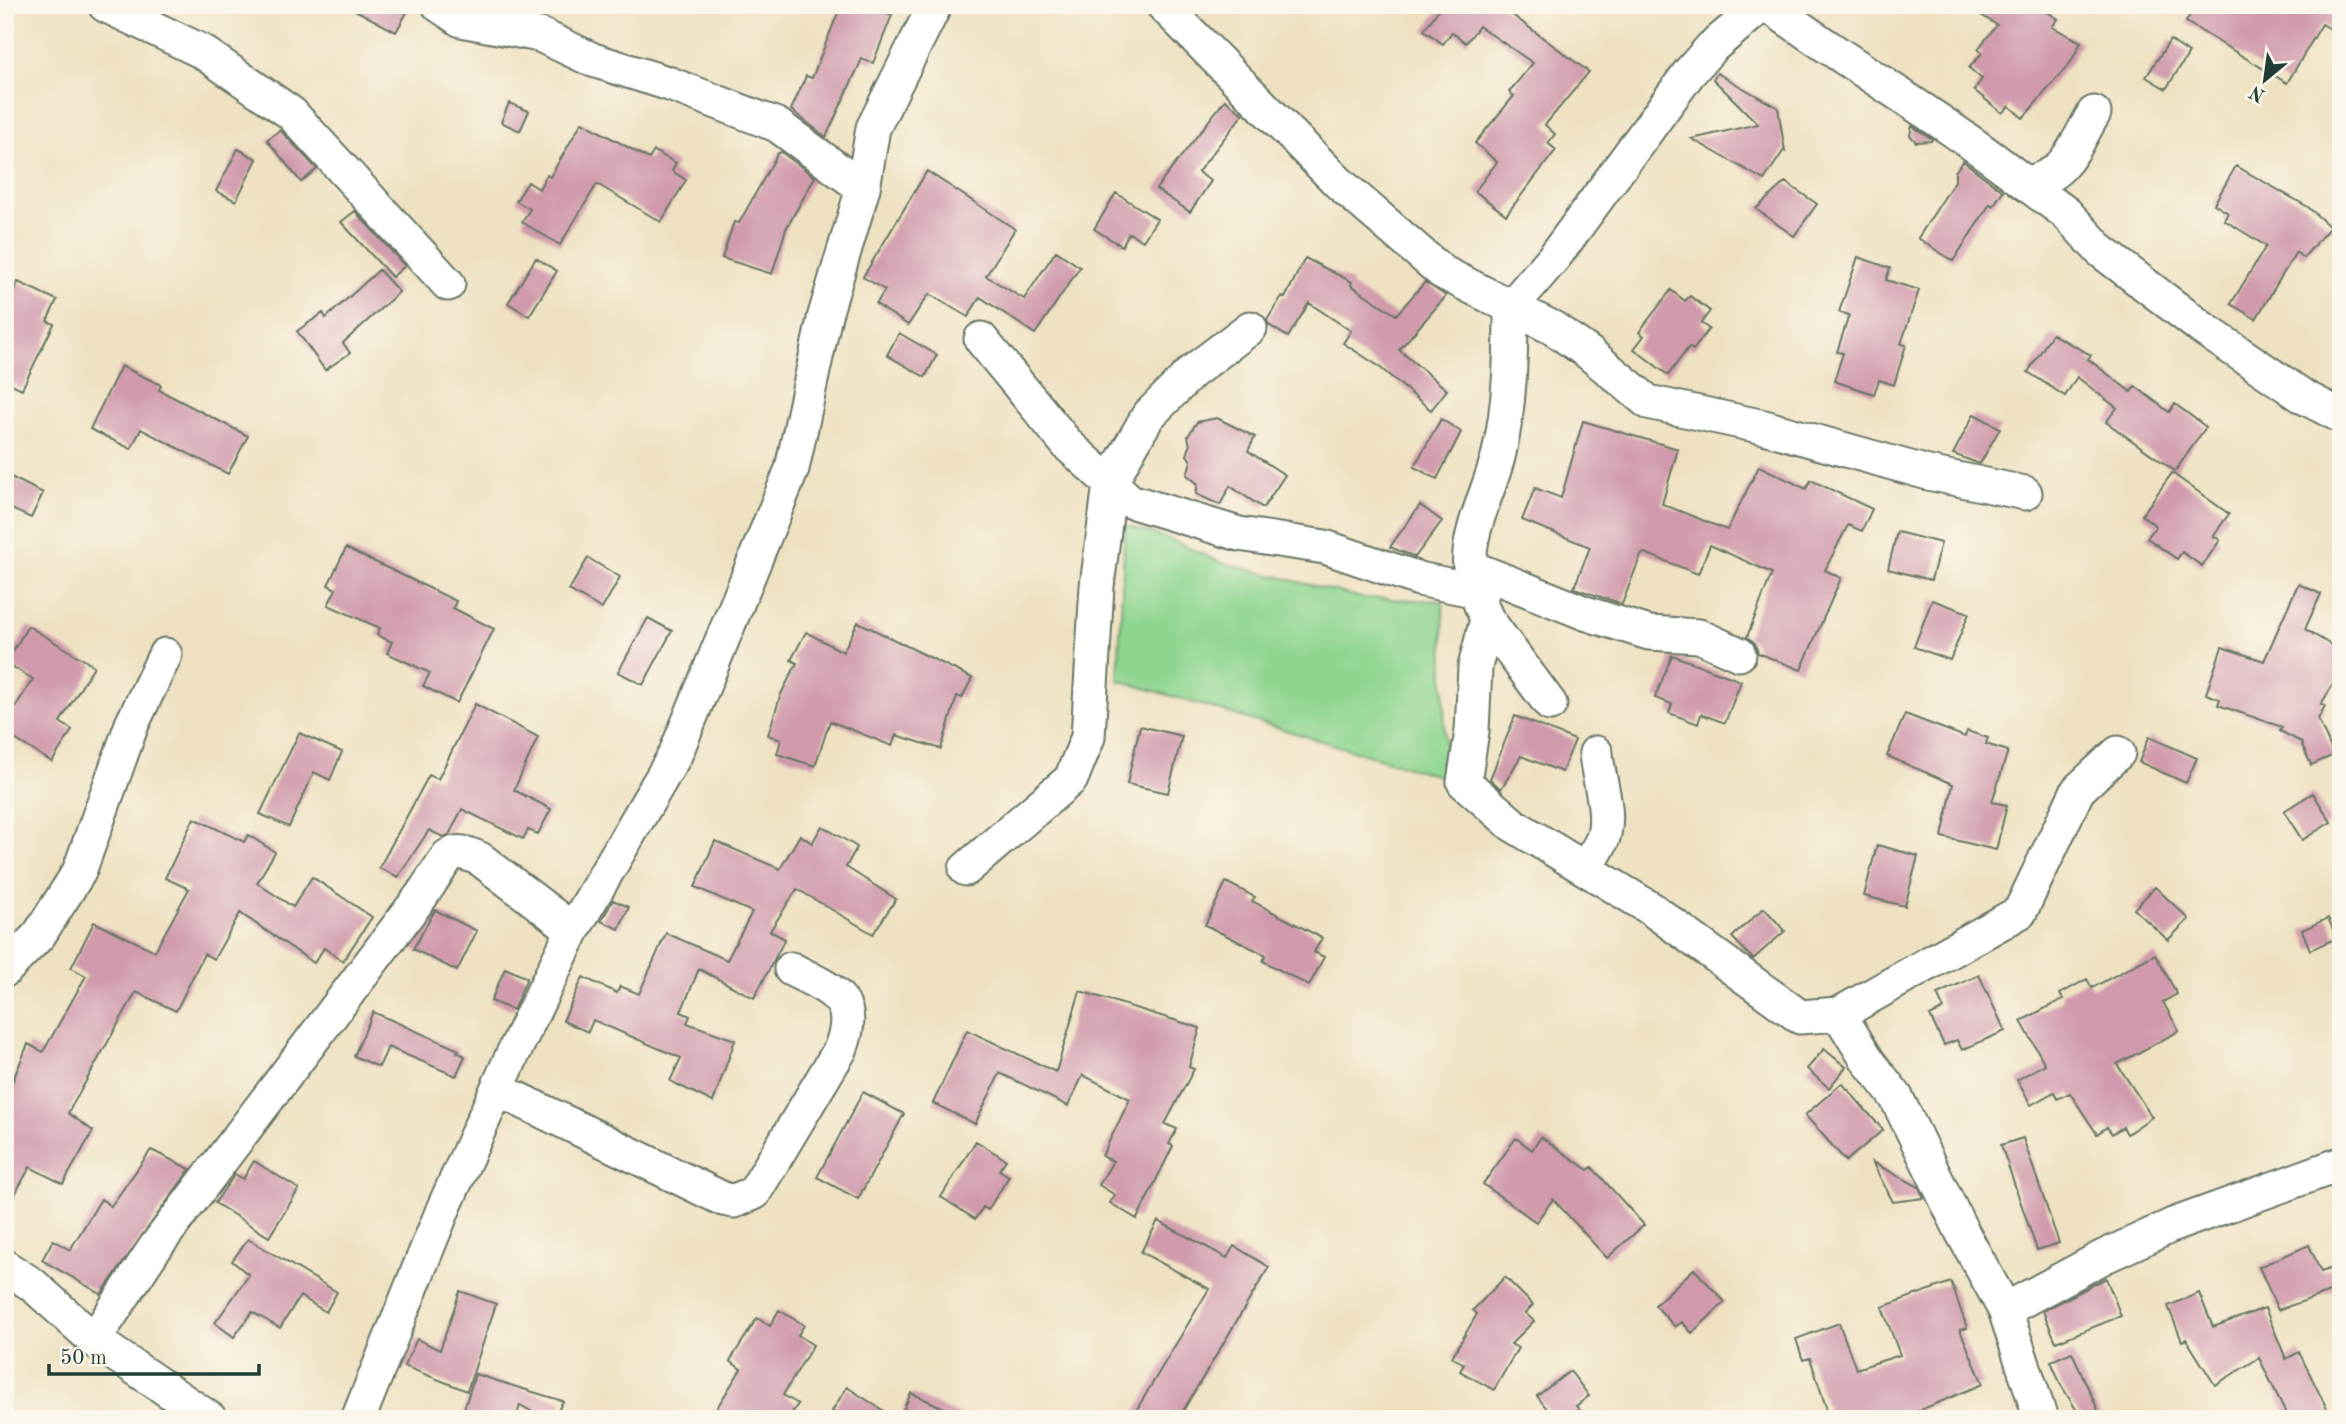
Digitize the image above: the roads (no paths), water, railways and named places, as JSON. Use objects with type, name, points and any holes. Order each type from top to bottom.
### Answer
[{"type":"street","points":[[105,5],[201,51],[291,113],[448,284]]},
{"type":"street","points":[[439,5],[461,20],[540,35],[593,60],[670,84],[777,125],[863,187]]},
{"type":"street","points":[[358,1419],[444,1207],[497,1088],[573,930],[675,755],[792,469],[825,315],[863,187],[873,128],[935,5]]},
{"type":"street","points":[[1163,5],[1360,201],[1442,272],[1553,328],[1648,402],[1764,427],[1928,473],[2025,493]]},
{"type":"street","points":[[1762,5],[1711,48],[1689,72],[1579,225],[1511,307],[1511,384],[1498,453],[1475,531],[1480,593],[1472,731],[1464,782],[1513,825],[1650,908],[1800,1017],[1839,1014],[2020,912],[2078,790],[2118,753]]},
{"type":"street","points":[[1768,5],[1837,57],[1964,139],[2066,213],[2101,251],[2202,328],[2304,397],[2341,416]]},
{"type":"street","points":[[2025,183],[2044,181],[2061,169],[2094,113]]},
{"type":"street","points":[[966,869],[1071,779],[1088,737],[1097,586],[1110,483],[1148,416],[1192,372],[1250,328]]},
{"type":"street","points":[[981,339],[1068,445],[1130,501],[1239,534],[1325,547],[1419,579],[1584,614],[1649,633],[1699,636],[1739,654]]},
{"type":"street","points":[[1480,593],[1550,704]]},
{"type":"street","points":[[5,970],[39,935],[79,872],[132,724],[165,655]]},
{"type":"street","points":[[1586,868],[1604,836],[1606,806],[1598,779],[1596,753]]},
{"type":"street","points":[[94,1340],[154,1249],[422,895],[448,856],[454,852],[465,852],[480,859],[573,930]]},
{"type":"street","points":[[497,1088],[723,1199],[744,1199],[754,1193],[770,1168],[840,1050],[848,1031],[849,1015],[841,999],[828,988],[792,969]]},
{"type":"street","points":[[1839,1014],[1868,1061],[1896,1097],[1961,1230],[2006,1310],[2040,1419]]},
{"type":"street","points":[[2006,1310],[2103,1257],[2173,1225],[2341,1164]]},
{"type":"street","points":[[5,1267],[33,1285],[94,1340],[210,1419]]}]
